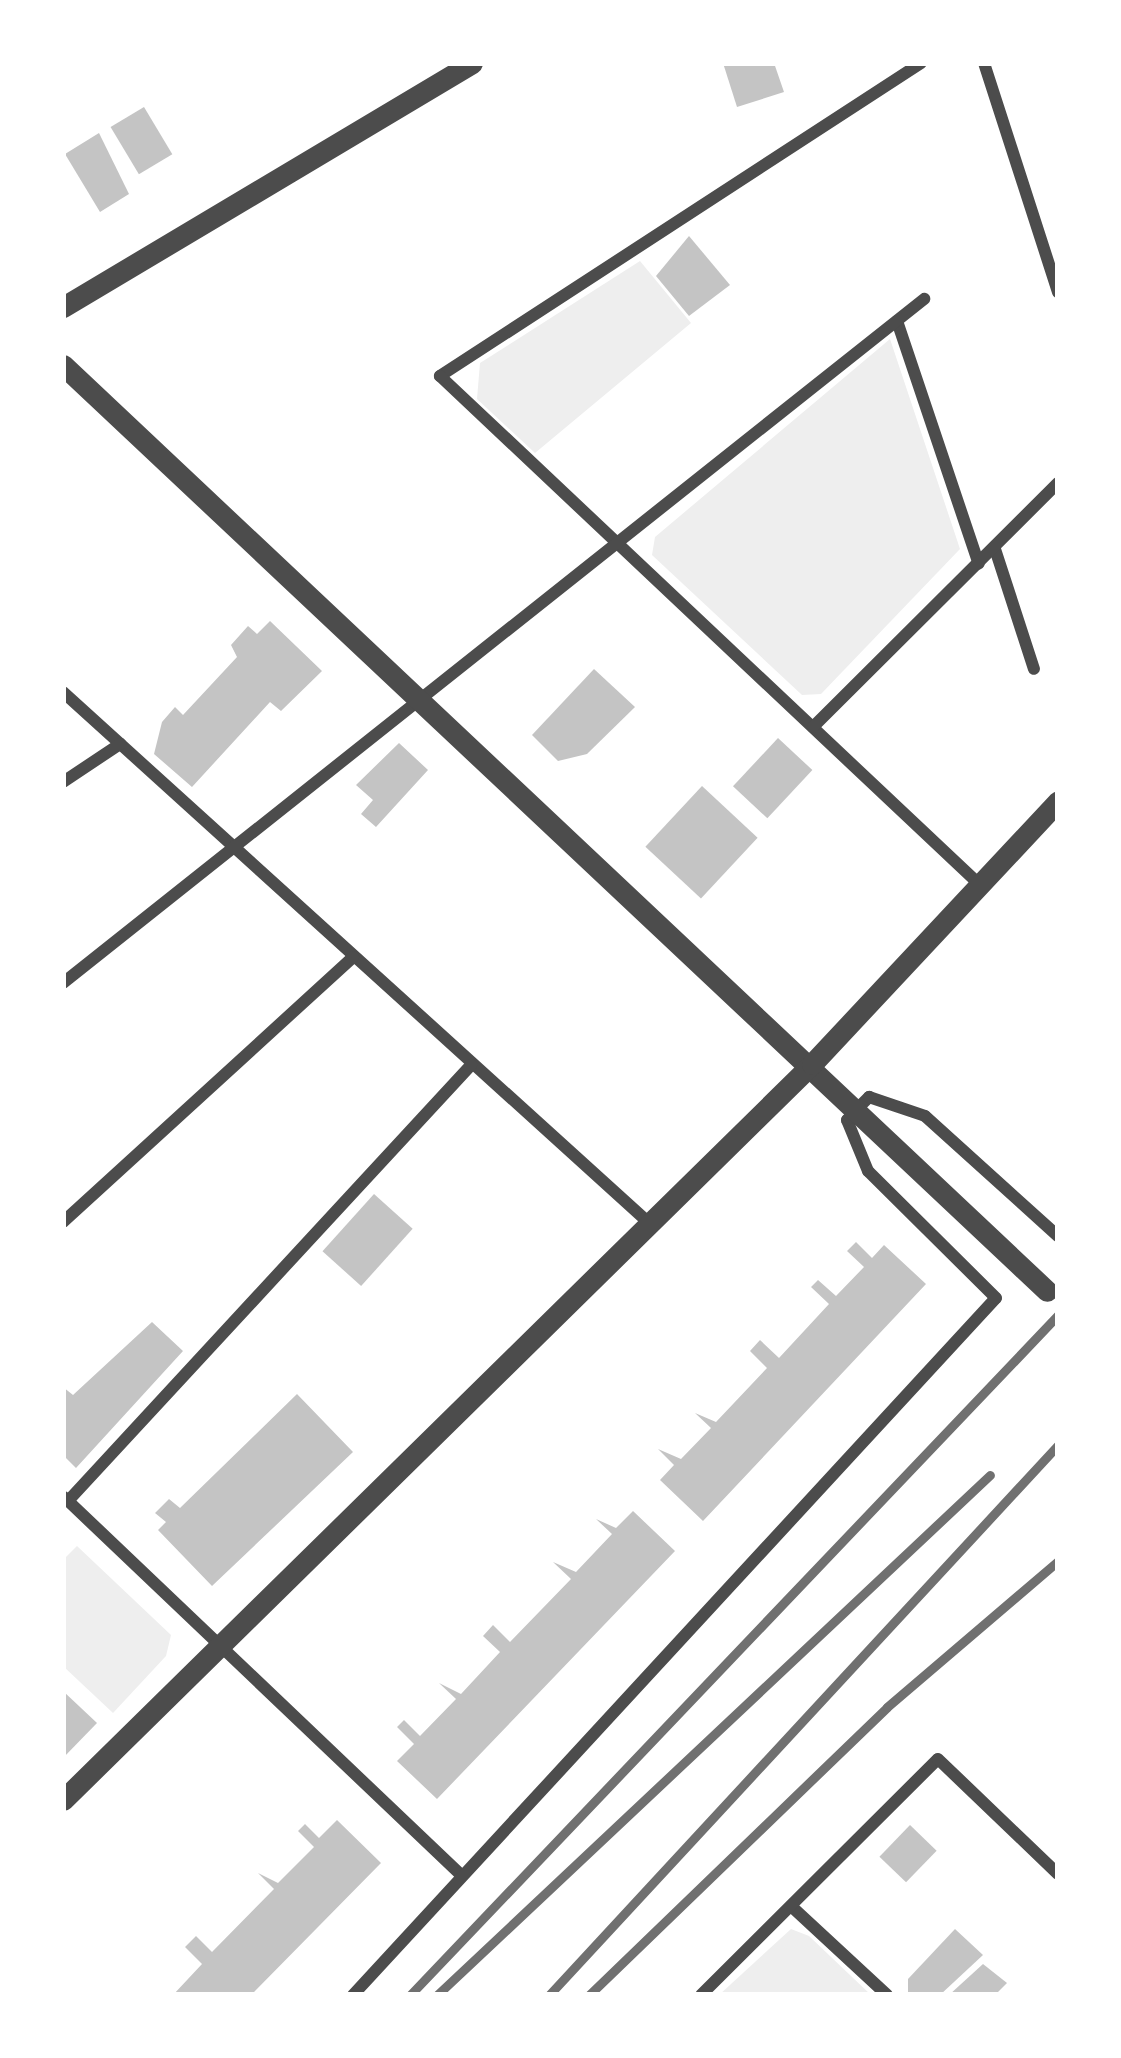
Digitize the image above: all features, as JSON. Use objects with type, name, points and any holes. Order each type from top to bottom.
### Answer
[{"type":"street","points":[[63,308],[472,63]]},
{"type":"street","points":[[921,63],[440,376],[980,885]]},
{"type":"street","points":[[984,63],[1058,292]]},
{"type":"street","points":[[63,983],[620,548],[924,299]]},
{"type":"street","points":[[897,320],[979,564]]},
{"type":"street","points":[[63,365],[812,1064],[1047,1291]]},
{"type":"street","points":[[813,727],[1058,483]]},
{"type":"street","points":[[994,549],[1034,669]]},
{"type":"street","points":[[63,692],[648,1222]]},
{"type":"street","points":[[63,782],[120,744]]},
{"type":"street","points":[[63,1800],[213,1642],[812,1064],[1058,801]]},
{"type":"street","points":[[63,1222],[353,958]]},
{"type":"street","points":[[460,1874],[66,1498],[471,1065]]},
{"type":"street","points":[[353,1995],[996,1298],[868,1171],[847,1120],[868,1097],[925,1116],[1058,1236]]},
{"type":"street","points":[[701,1995],[938,1759],[1058,1874]]},
{"type":"street","points":[[791,1906],[887,1995]]},
{"type":"shaded area","points":[[640,261],[691,323],[535,453],[477,399],[480,363]]},
{"type":"shaded area","points":[[890,339],[960,549],[821,694],[802,695],[652,555],[655,537]]},
{"type":"shaded area","points":[[77,1546],[171,1635],[166,1656],[113,1713],[63,1666],[63,1560]]},
{"type":"shaded area","points":[[791,1929],[809,1936],[871,1995],[719,1995]]},
{"type":"building","points":[[723,63],[774,63],[784,92],[737,107]]},
{"type":"building","points":[[144,107],[172,154],[139,174],[111,127]]},
{"type":"building","points":[[99,133],[129,194],[100,212],[65,154]]},
{"type":"building","points":[[689,236],[730,285],[689,316],[656,276]]},
{"type":"building","points":[[270,621],[322,671],[281,711],[270,702],[192,787],[154,754],[162,722],[175,707],[183,715],[237,657],[231,645],[248,626],[257,634]]},
{"type":"building","points":[[594,669],[635,707],[587,754],[558,761],[532,735]]},
{"type":"building","points":[[778,738],[812,770],[767,818],[733,786]]},
{"type":"building","points":[[399,743],[428,770],[376,827],[361,814],[373,800],[356,785]]},
{"type":"building","points":[[702,786],[758,838],[701,899],[645,847]]},
{"type":"building","points":[[374,1194],[413,1229],[361,1286],[322,1251]]},
{"type":"building","points":[[856,1242],[872,1258],[884,1245],[926,1284],[703,1521],[660,1480],[674,1465],[658,1449],[681,1459],[711,1428],[695,1413],[716,1422],[767,1368],[750,1351],[760,1340],[779,1358],[829,1304],[811,1287],[818,1280],[836,1296],[864,1267],[847,1251]]},
{"type":"building","points":[[152,1322],[183,1351],[76,1468],[63,1455],[63,1387],[73,1395]]},
{"type":"building","points":[[297,1394],[353,1452],[212,1586],[158,1530],[166,1522],[155,1513],[169,1499],[180,1508]]},
{"type":"building","points":[[633,1511],[675,1551],[437,1799],[397,1761],[414,1744],[397,1727],[404,1720],[420,1736],[456,1699],[439,1683],[461,1694],[500,1652],[483,1636],[493,1625],[510,1642],[571,1579],[553,1562],[576,1572],[612,1534],[596,1519],[616,1528]]},
{"type":"building","points":[[63,1691],[97,1723],[63,1758]]},
{"type":"building","points":[[337,1820],[381,1863],[251,1995],[173,1995],[202,1964],[185,1947],[196,1936],[212,1952],[274,1889],[258,1873],[278,1883],[314,1847],[298,1831],[305,1824],[319,1838]]},
{"type":"building","points":[[910,1825],[937,1851],[906,1882],[879,1857]]},
{"type":"building","points":[[955,1929],[983,1955],[940,1995],[908,1995],[908,1979]]},
{"type":"building","points":[[983,1964],[1007,1983],[995,1995],[949,1995]]},
{"type":"railway","points":[[410,1995],[1058,1315]]},
{"type":"railway","points":[[549,1995],[1058,1445]]},
{"type":"railway","points":[[437,1995],[990,1475]]},
{"type":"railway","points":[[589,1995],[887,1707],[1058,1561]]}]
